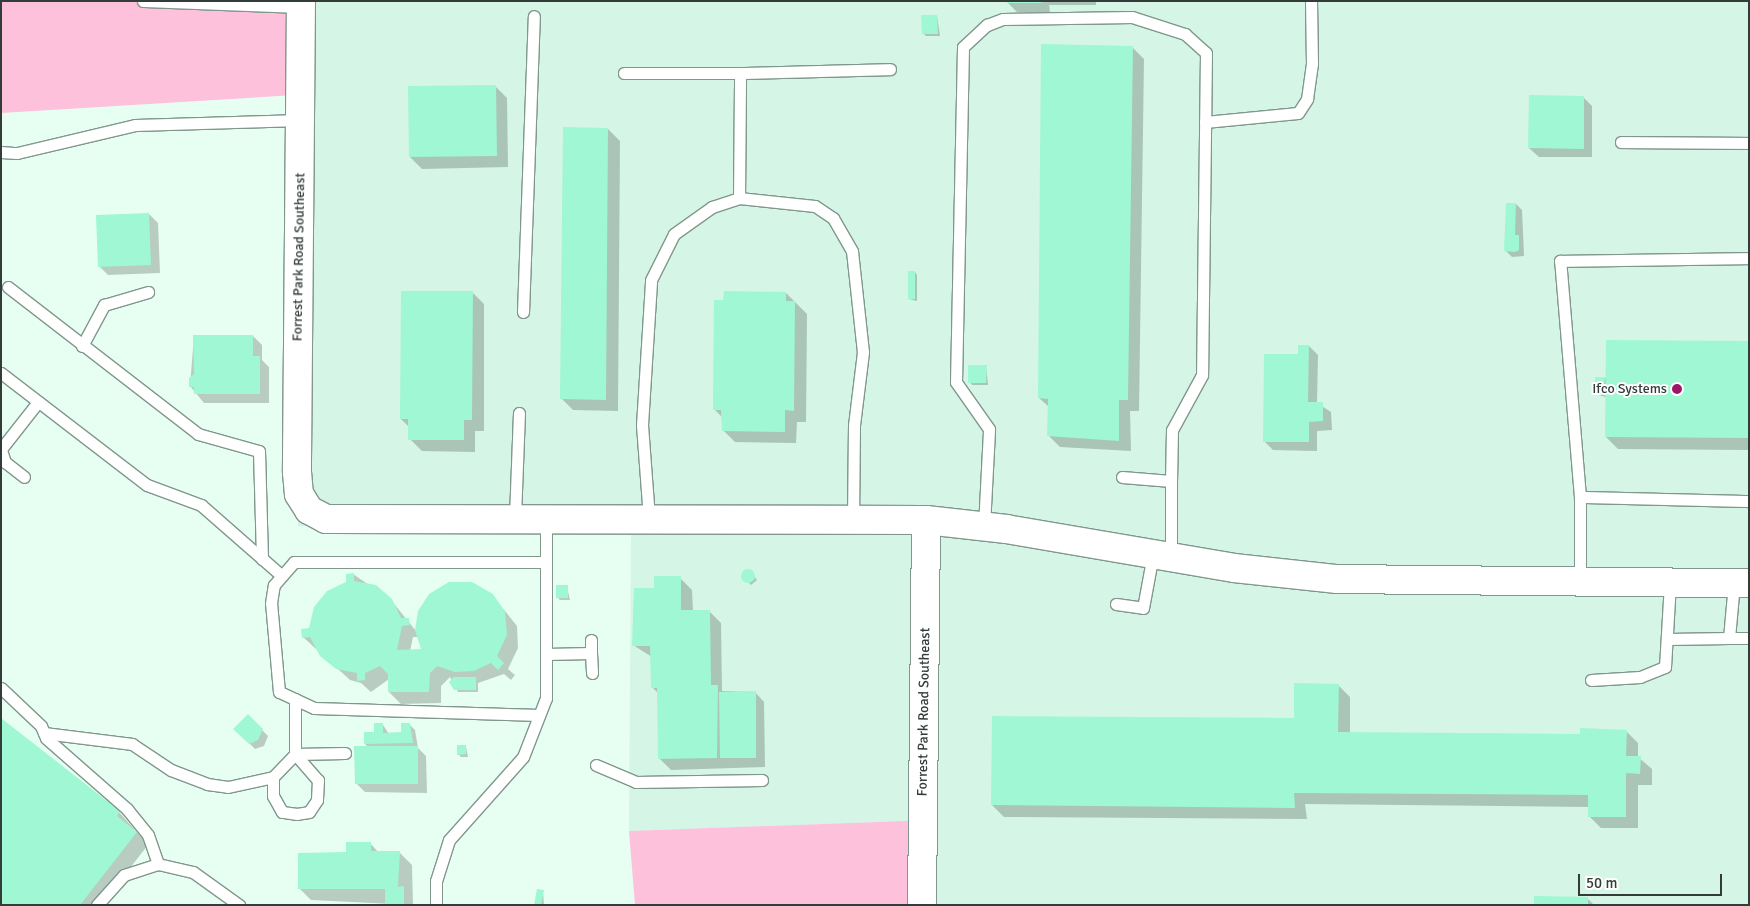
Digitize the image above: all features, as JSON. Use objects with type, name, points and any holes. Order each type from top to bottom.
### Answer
[{"type":"street","name":"Forrest Park Road Southeast","points":[[301,4],[297,472],[299,494],[309,510],[326,519],[354,521],[515,517]]},
{"type":"street","points":[[515,517],[926,520],[984,526],[1162,555],[1337,579],[1742,583]]},
{"type":"street","name":"Forrest Park Road Southeast","points":[[922,905],[926,520]]},
{"type":"lane","points":[[143,1],[301,4]]},
{"type":"lane","points":[[1205,122],[1298,113],[1307,99],[1312,64],[1312,1]]},
{"type":"lane","points":[[523,312],[534,16]]},
{"type":"lane","points":[[984,526],[989,429],[956,382],[963,47],[986,25],[1022,16],[1150,20],[1185,34],[1206,52],[1202,375],[1172,430],[1171,481],[1162,555],[1143,608],[1116,604]]},
{"type":"lane","points":[[624,73],[740,73],[890,69]]},
{"type":"lane","points":[[738,198],[740,73]]},
{"type":"lane","points":[[1,152],[143,124],[301,120]]},
{"type":"lane","points":[[1620,142],[1749,143]]},
{"type":"lane","points":[[649,518],[642,425],[651,280],[674,234],[712,207],[738,198],[814,206],[834,218],[852,251],[862,352],[854,424],[854,520]]},
{"type":"lane","points":[[1580,581],[1580,497],[1560,261],[1749,258]]},
{"type":"lane","points":[[8,287],[198,434],[259,451],[262,558]]},
{"type":"lane","points":[[82,346],[104,304],[148,292]]},
{"type":"lane","points":[[1,373],[147,485],[200,505],[281,575]]},
{"type":"lane","points":[[24,478],[4,462],[1,449],[38,402]]},
{"type":"lane","points":[[515,517],[519,413]]},
{"type":"lane","points":[[1122,478],[1171,481]]},
{"type":"lane","points":[[1580,497],[1749,501]]},
{"type":"lane","points":[[436,905],[436,881],[449,840],[523,757],[546,698],[546,518]]},
{"type":"lane","points":[[539,716],[314,708],[279,692],[274,664],[271,603],[281,575],[294,562],[546,562]]},
{"type":"lane","points":[[1591,680],[1640,677],[1665,667],[1670,582]]},
{"type":"lane","points":[[1729,638],[1742,583]]},
{"type":"lane","points":[[1667,639],[1749,638]]},
{"type":"lane","points":[[591,640],[592,673]]},
{"type":"lane","points":[[546,654],[591,653]]},
{"type":"lane","points":[[1,688],[44,733],[128,809],[148,835],[158,864]]},
{"type":"lane","points":[[273,777],[273,796],[282,812],[309,812],[317,800],[318,780],[295,754],[295,699]]},
{"type":"lane","points":[[44,733],[132,744],[171,770],[208,784],[228,787],[273,777],[295,754],[345,753]]},
{"type":"lane","points":[[596,765],[636,782],[762,780]]},
{"type":"lane","points":[[97,905],[124,875],[158,864],[193,872],[239,905]]},
{"type":"shaded area","points":[[1,1],[302,1],[295,95],[1,113]]},
{"type":"shaded area","points":[[302,1],[1749,1],[1749,905],[928,905],[932,820],[629,831],[631,526],[298,526],[295,95]]},
{"type":"shaded area","points":[[932,820],[928,905],[635,905],[629,831]]},
{"type":"building","points":[[1007,1],[1041,1],[1041,3],[1007,3]]},
{"type":"building","points":[[921,15],[937,15],[938,34],[922,34]]},
{"type":"building","points":[[1041,44],[1133,46],[1128,400],[1119,400],[1119,441],[1047,436],[1048,399],[1038,398]]},
{"type":"building","points":[[496,85],[497,156],[409,157],[408,86]]},
{"type":"building","points":[[1529,95],[1584,96],[1584,149],[1528,148]]},
{"type":"building","points":[[563,127],[608,128],[606,400],[560,399]]},
{"type":"building","points":[[1506,203],[1516,203],[1515,235],[1519,235],[1519,250],[1515,252],[1504,251]]},
{"type":"building","points":[[149,213],[151,265],[98,267],[96,215]]},
{"type":"building","points":[[908,271],[915,271],[915,299],[908,299]]},
{"type":"building","points":[[401,291],[473,291],[472,420],[464,420],[464,440],[408,440],[408,419],[400,419]]},
{"type":"building","points":[[724,291],[786,292],[786,301],[795,301],[794,411],[785,410],[785,432],[722,431],[721,410],[713,410],[714,300],[723,300]]},
{"type":"building","points":[[193,335],[253,335],[253,356],[260,356],[260,394],[194,394],[194,387],[189,387],[189,378],[194,374]]},
{"type":"building","name":"Ifco Systems","points":[[1606,340],[1749,341],[1749,438],[1605,437]]},
{"type":"building","points":[[1298,345],[1309,345],[1308,402],[1323,402],[1323,421],[1309,422],[1309,442],[1263,442],[1264,354],[1298,354]]},
{"type":"building","points":[[968,365],[987,365],[986,383],[968,383]]},
{"type":"building","points":[[1595,377],[1605,377],[1603,395],[1594,394]]},
{"type":"building","points":[[745,569],[751,569],[755,576],[751,583],[745,583],[741,579],[741,573]]},
{"type":"building","points":[[354,573],[354,581],[376,585],[392,599],[401,618],[409,618],[410,625],[402,626],[397,650],[421,649],[415,630],[418,611],[429,594],[449,582],[472,582],[493,594],[505,612],[507,635],[497,656],[504,663],[498,670],[491,663],[474,671],[455,672],[437,666],[430,673],[429,692],[388,692],[388,674],[380,666],[365,673],[365,680],[357,681],[357,673],[336,669],[320,656],[310,637],[302,638],[301,629],[309,628],[314,607],[327,591],[346,582],[346,574]]},
{"type":"building","points":[[654,576],[681,576],[681,610],[710,610],[711,685],[718,685],[717,758],[658,759],[657,688],[651,688],[650,646],[632,646],[634,588],[654,588]]},
{"type":"building","points":[[556,585],[568,585],[568,598],[556,598]]},
{"type":"building","points":[[454,677],[476,677],[476,690],[454,690],[449,682]]},
{"type":"building","points":[[1294,683],[1339,684],[1338,732],[1580,734],[1580,728],[1627,730],[1626,756],[1641,756],[1640,774],[1626,773],[1626,817],[1588,817],[1588,795],[1294,793],[1295,808],[991,805],[992,716],[1294,718]]},
{"type":"building","points":[[756,691],[756,758],[720,758],[719,692]]},
{"type":"building","points":[[248,714],[263,729],[258,740],[249,744],[233,729]]},
{"type":"building","points":[[1,718],[120,811],[117,816],[137,832],[80,905],[1,905]]},
{"type":"building","points":[[374,723],[383,723],[383,733],[401,732],[401,723],[410,723],[413,743],[364,744],[364,732],[374,732]]},
{"type":"building","points":[[457,745],[466,745],[466,754],[457,755]]},
{"type":"building","points":[[354,746],[418,746],[418,784],[355,784]]},
{"type":"building","points":[[346,842],[371,842],[371,851],[400,851],[398,887],[404,886],[404,905],[385,905],[385,889],[298,889],[298,853],[346,852]]},
{"type":"building","points":[[537,889],[544,890],[541,905],[534,905]]},
{"type":"building","points":[[1534,896],[1588,897],[1588,905],[1534,905]]},
{"type":"place","name":"Ifco Systems","points":[[1677,389]]}]
